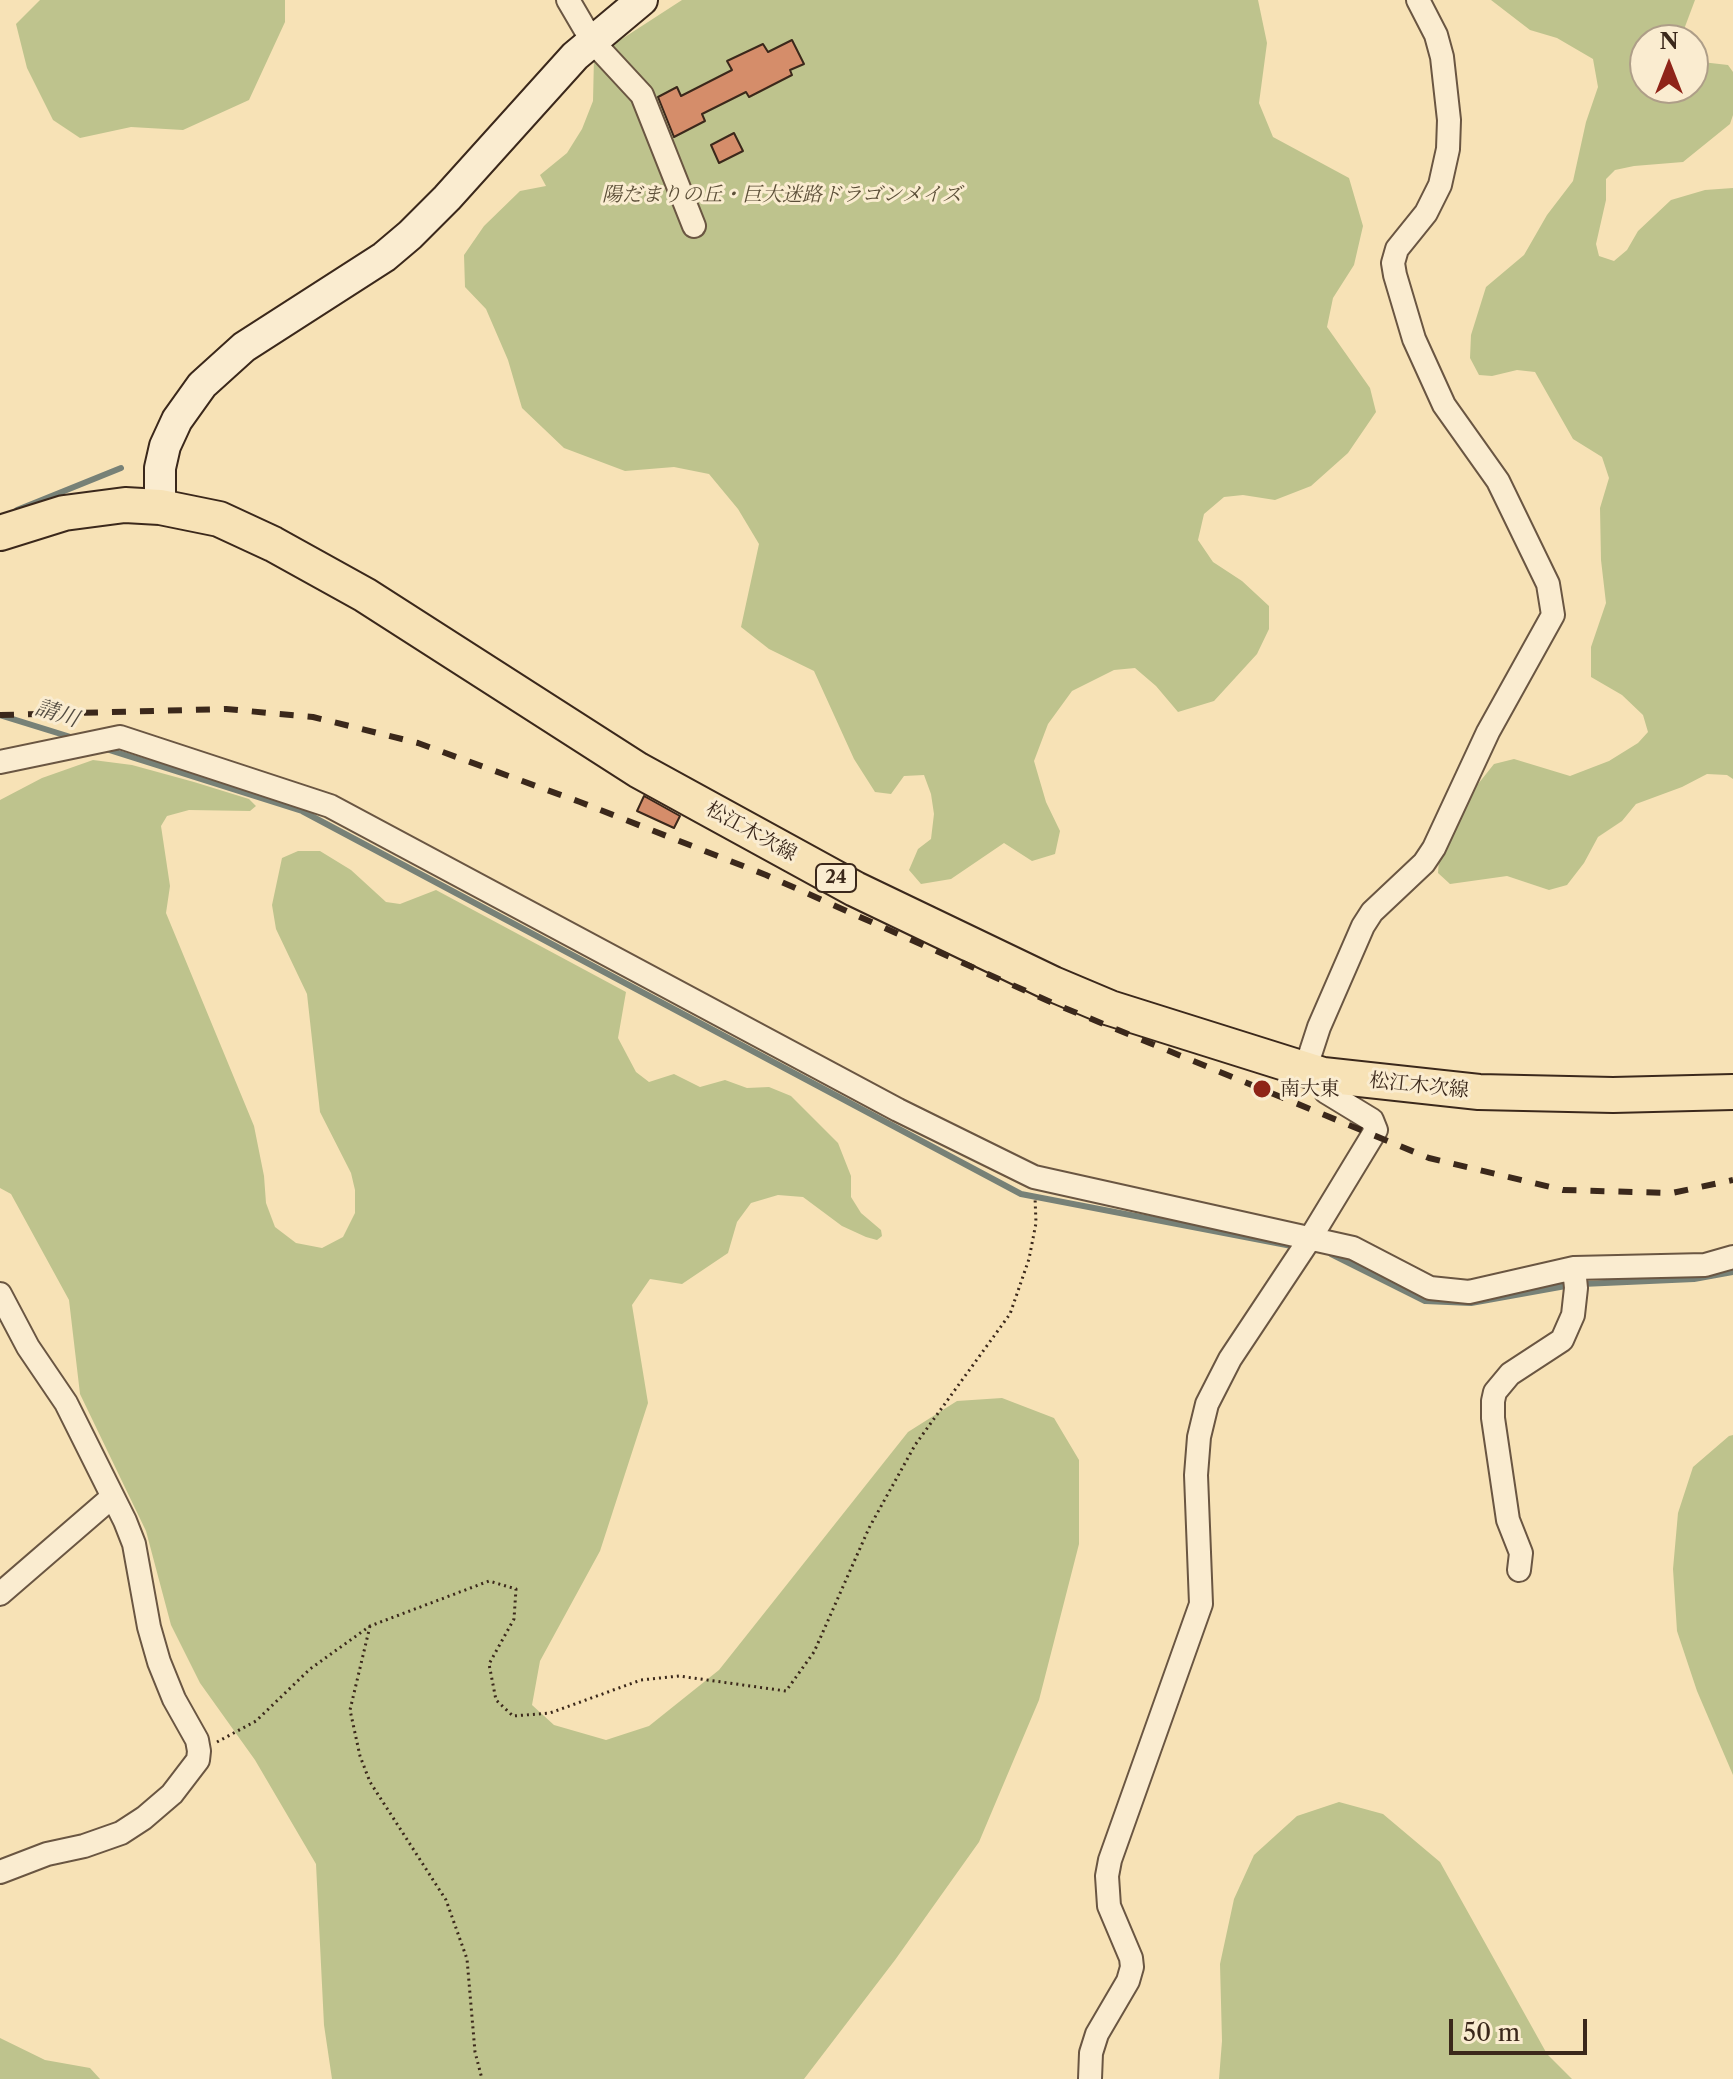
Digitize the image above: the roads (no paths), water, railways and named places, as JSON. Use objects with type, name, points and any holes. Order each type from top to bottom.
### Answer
[{"type":"main road","name":"松江木次線","points":[[0,533],[64,513],[125,505],[160,507],[219,519],[273,544],[365,595],[638,770],[855,889],[1110,1008],[1314,1072],[1479,1092],[1613,1095],[1733,1092]]},
{"type":"street","points":[[568,0],[592,41],[642,95],[694,226]]},
{"type":"street","points":[[160,507],[160,468],[165,446],[177,420],[202,385],[244,347],[384,257],[410,235],[592,41],[642,0]]},
{"type":"street","points":[[1090,2079],[1091,2053],[1097,2034],[1128,1981],[1132,1967],[1109,1906],[1107,1876],[1110,1860],[1201,1604],[1196,1475],[1199,1437],[1207,1404],[1230,1359],[1305,1245],[1376,1126],[1363,1113],[1326,1092],[1314,1072],[1319,1027],[1363,926],[1372,912],[1424,863],[1434,848],[1488,732],[1553,615],[1548,584],[1498,481],[1444,405],[1414,339],[1395,275],[1393,263],[1397,249],[1426,213],[1440,185],[1448,149],[1449,120],[1442,57],[1436,35],[1418,0]]},
{"type":"street","points":[[0,762],[120,737],[330,806],[898,1110],[1034,1177],[1305,1245],[1353,1248],[1430,1288],[1469,1292],[1705,1265],[1733,1257]]},
{"type":"street","points":[[1519,1570],[1521,1553],[1508,1520],[1493,1401],[1495,1392],[1510,1374],[1562,1340],[1573,1315],[1575,1278]]},
{"type":"street","points":[[0,1294],[28,1347],[66,1403],[134,1544],[149,1627],[159,1662],[174,1699],[197,1740],[199,1751],[198,1760],[172,1794],[121,1833],[84,1846],[47,1854],[0,1872]]},
{"type":"street","points":[[0,1594],[111,1498]]},
{"type":"waterway","points":[[17,510],[121,468]]},
{"type":"waterway","name":"請川","points":[[0,715],[77,739]]},
{"type":"waterway","points":[[106,749],[302,811],[1021,1194],[1297,1247]]},
{"type":"waterway","points":[[1331,1254],[1425,1301],[1471,1303],[1571,1285]]},
{"type":"waterway","points":[[1582,1284],[1694,1279],[1733,1272]]},
{"type":"railway","points":[[0,715],[226,709],[313,717],[418,743],[766,875],[1055,1004],[1429,1158],[1563,1190],[1672,1193],[1733,1180]]},
{"type":"place","name":"南大東","points":[[1262,1089]]},
{"type":"park label","name":"陽だまりの丘・巨大迷路ドラゴンメイズ","points":[[782,195]]}]
